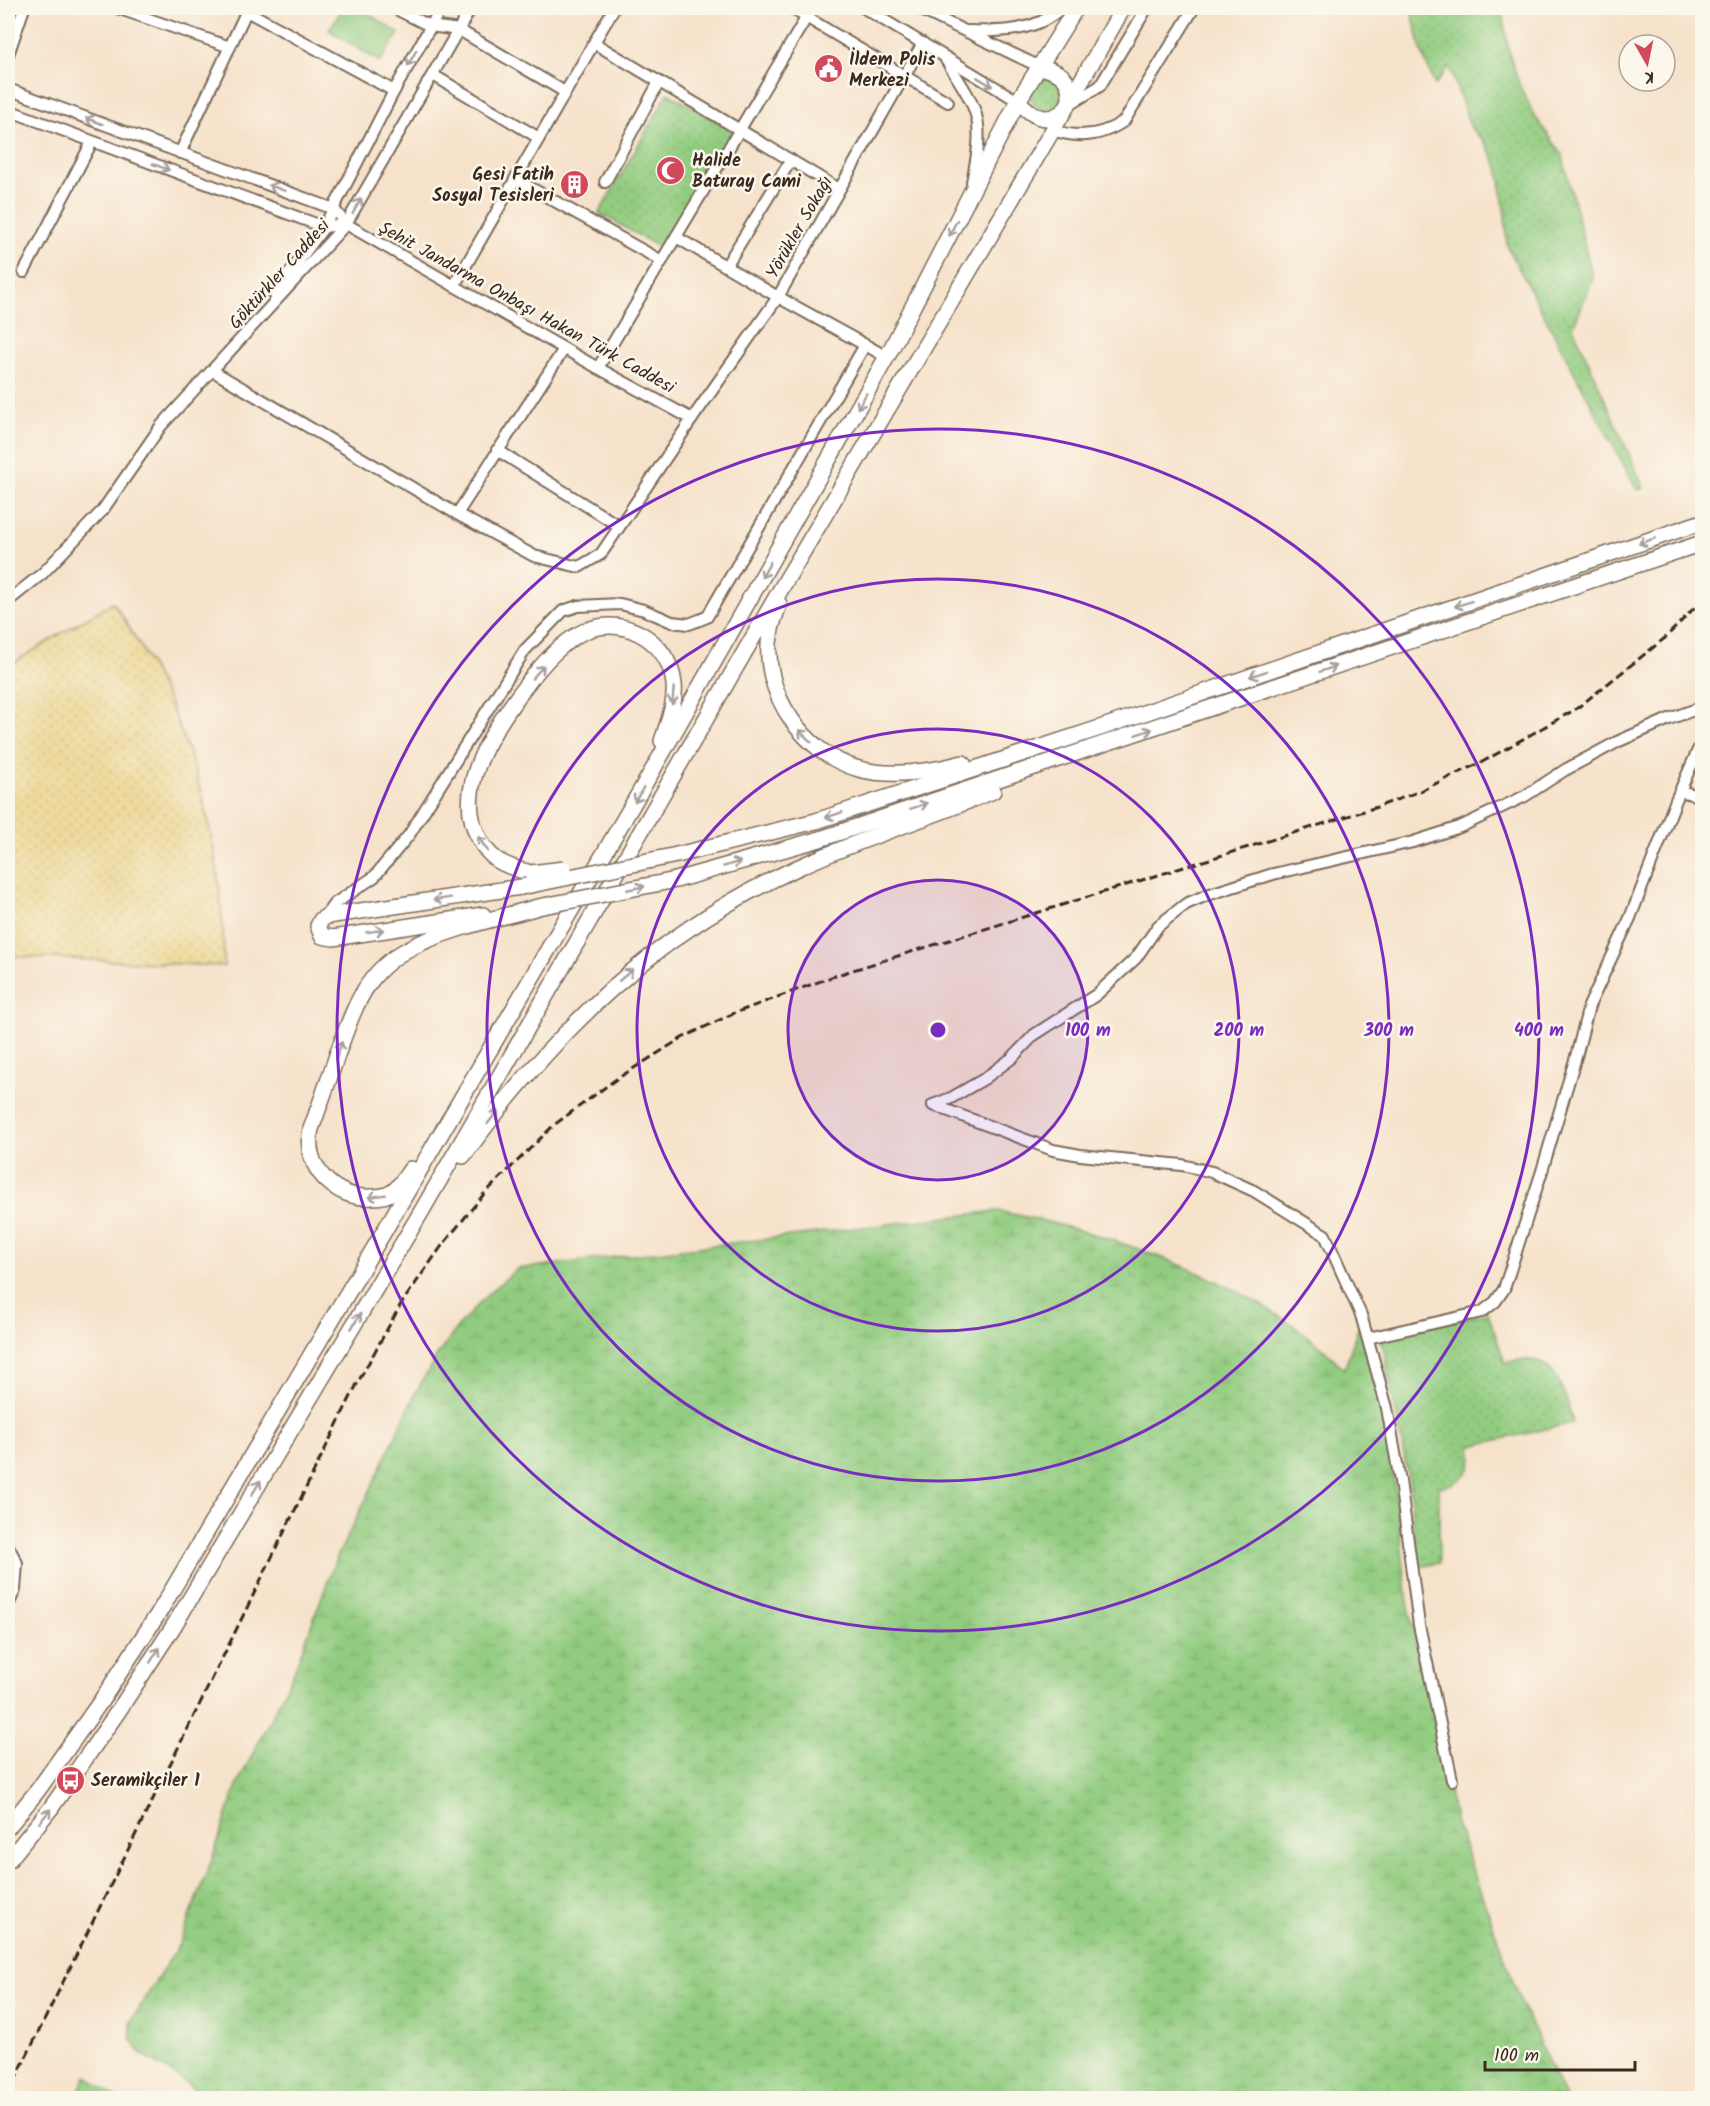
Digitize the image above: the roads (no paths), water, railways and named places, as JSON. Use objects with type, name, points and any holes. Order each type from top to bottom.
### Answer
[{"type":"highway","points":[[8,1827],[38,1790],[101,1701],[158,1614],[445,1126],[656,766],[887,357],[1018,101],[1076,8]]},
{"type":"highway","points":[[8,1861],[51,1808],[175,1624],[420,1214],[785,582],[1123,8]]},
{"type":"highway","points":[[1018,101],[1031,114],[1042,118],[1054,117],[1067,105],[1070,88],[1065,77],[1055,70],[1038,66]]},
{"type":"highway","points":[[1702,522],[1100,728],[816,821],[677,855],[521,887],[324,918],[319,923],[320,933],[325,937],[333,938],[538,907],[676,880],[820,839],[1702,543]]},
{"type":"highway","points":[[785,582],[770,635],[771,669],[776,688],[787,713],[799,729],[811,741],[842,762],[880,773],[932,770],[1100,728]]},
{"type":"highway","points":[[656,766],[674,700],[672,675],[662,652],[645,635],[624,628],[599,627],[573,638],[536,674],[509,709],[487,746],[476,772],[471,790],[470,818],[485,849],[499,861],[531,873],[677,855]]},
{"type":"highway","points":[[420,1214],[484,1128],[553,1046],[624,977],[692,926],[741,896],[798,867],[945,811],[1108,744]]},
{"type":"highway","points":[[445,1126],[393,1192],[376,1197],[352,1196],[333,1186],[319,1172],[309,1150],[311,1129],[354,1007],[373,978],[390,961],[422,942],[538,907]]},
{"type":"street","points":[[8,55],[24,8]]},
{"type":"street","points":[[117,8],[230,46]]},
{"type":"street","points":[[394,8],[430,26],[459,30],[565,92]]},
{"type":"street","name":"Göktürkler Caddesi","points":[[237,345],[324,227],[394,91],[441,8]]},
{"type":"street","name":"Göktürkler Caddesi","points":[[237,345],[346,224],[471,8]]},
{"type":"street","points":[[454,286],[614,8]]},
{"type":"street","points":[[791,8],[809,12],[904,76],[948,102]]},
{"type":"street","points":[[864,8],[1018,101]]},
{"type":"street","points":[[917,8],[1038,66]]},
{"type":"street","points":[[963,31],[997,32],[1028,27],[1061,8]]},
{"type":"street","points":[[1067,105],[1100,86],[1147,8]]},
{"type":"street","points":[[1053,130],[1074,136],[1084,136],[1105,132],[1124,122],[1194,8]]},
{"type":"street","points":[[180,153],[245,9],[394,91]]},
{"type":"street","points":[[598,368],[809,12]]},
{"type":"street","points":[[594,43],[839,189]]},
{"type":"street","name":"Yörükler Sokağı","points":[[213,371],[457,514],[534,556],[579,567],[600,554],[778,297],[923,43]]},
{"type":"street","points":[[944,57],[969,96],[978,119],[980,143],[969,199]]},
{"type":"street","points":[[433,75],[539,138]]},
{"type":"street","points":[[605,182],[659,82]]},
{"type":"street","points":[[8,89],[334,209]]},
{"type":"street","points":[[8,110],[324,227],[346,224]]},
{"type":"street","points":[[24,272],[92,142]]},
{"type":"street","points":[[726,266],[790,160]]},
{"type":"street","points":[[515,178],[662,261]]},
{"type":"street","name":"Şehit Jandarma Onbaşı Hakan Türk Caddesi","points":[[334,209],[346,224],[564,349],[692,419]]},
{"type":"street","points":[[676,237],[887,357]]},
{"type":"street","points":[[8,601],[42,573],[102,511],[161,426],[237,345]]},
{"type":"street","points":[[324,918],[334,904],[374,878],[410,835],[525,650],[563,611],[578,606],[620,604],[644,610],[672,622],[689,624],[706,617],[865,345]]},
{"type":"street","points":[[457,514],[564,349]]},
{"type":"street","points":[[497,450],[620,526]]},
{"type":"street","points":[[1452,1780],[1419,1625],[1394,1445],[1361,1315],[1325,1235],[1240,1184],[1212,1172],[1182,1165],[1080,1155],[1053,1150],[933,1105],[951,1098],[984,1079],[1012,1058],[1034,1035],[1095,995],[1136,958],[1158,926],[1186,904],[1273,874],[1413,842],[1460,827],[1514,801],[1617,742],[1702,707]]},
{"type":"street","points":[[1368,1338],[1482,1312],[1495,1302],[1504,1289],[1552,1139],[1590,1006],[1626,926],[1702,741]]},
{"type":"street","points":[[1680,791],[1702,797]]},
{"type":"street","points":[[8,1546],[17,1563],[15,1590],[8,1605]]},
{"type":"railway","points":[[8,2094],[357,1384],[401,1304],[441,1247],[484,1194],[554,1125],[615,1080],[682,1038],[732,1014],[837,975],[1377,807],[1418,792],[1484,761],[1576,709],[1665,638],[1702,600]]},
{"type":"place","name":"İldem Polis Merkezi","points":[[828,69]]},
{"type":"place","name":"Halide Baturay Cami","points":[[671,170]]},
{"type":"place","name":"Gesi Fatih Sosyal Tesisleri","points":[[575,184]]},
{"type":"place","name":"Seramikçiler 1","points":[[70,1780]]}]
